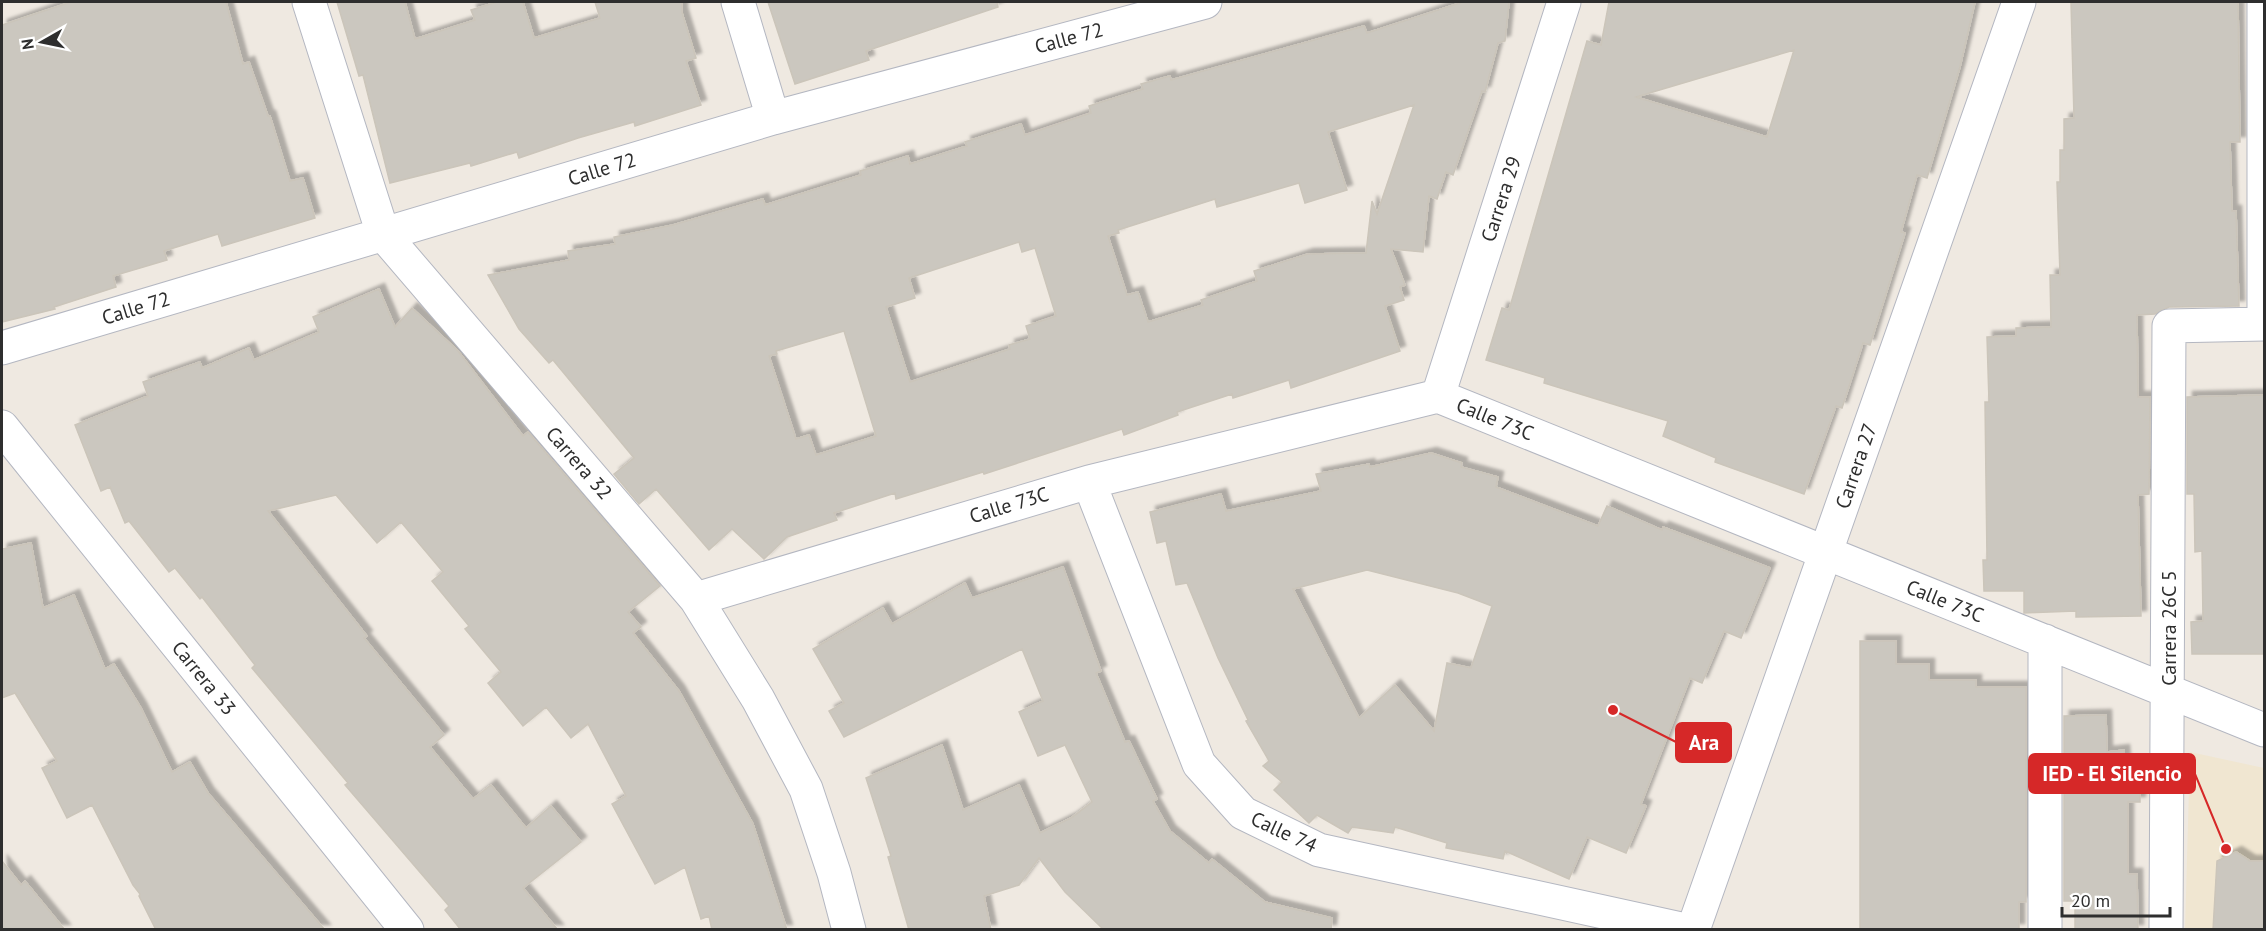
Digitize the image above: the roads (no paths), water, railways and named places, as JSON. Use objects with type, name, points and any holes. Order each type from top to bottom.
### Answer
[{"type":"street","name":"Carrera 32","points":[[309,2],[383,234],[696,599],[758,699],[806,789],[834,873],[849,930]]},
{"type":"street","points":[[738,2],[773,118]]},
{"type":"street","name":"Calle 72","points":[[2,348],[773,118],[1170,6],[1205,2]]},
{"type":"street","name":"Carrera 29","points":[[1438,396],[1564,2]]},
{"type":"street","name":"Carrera 27","points":[[1692,930],[2019,2]]},
{"type":"street","points":[[2264,2],[2264,324]]},
{"type":"street","name":"Carrera 26C 5","points":[[2166,930],[2169,326],[2264,324]]},
{"type":"street","name":"Calle 73C","points":[[696,599],[1089,482],[1438,396],[2265,730]]},
{"type":"street","name":"Carrera 33","points":[[2,427],[407,930]]},
{"type":"street","name":"Calle 74","points":[[1089,482],[1199,764],[1243,813],[1319,850],[1686,930]]},
{"type":"street","points":[[2045,641],[2045,930]]},
{"type":"place","name":"Ara","points":[[1613,710]]},
{"type":"place","name":"IED - El Silencio","points":[[2226,849]]}]
